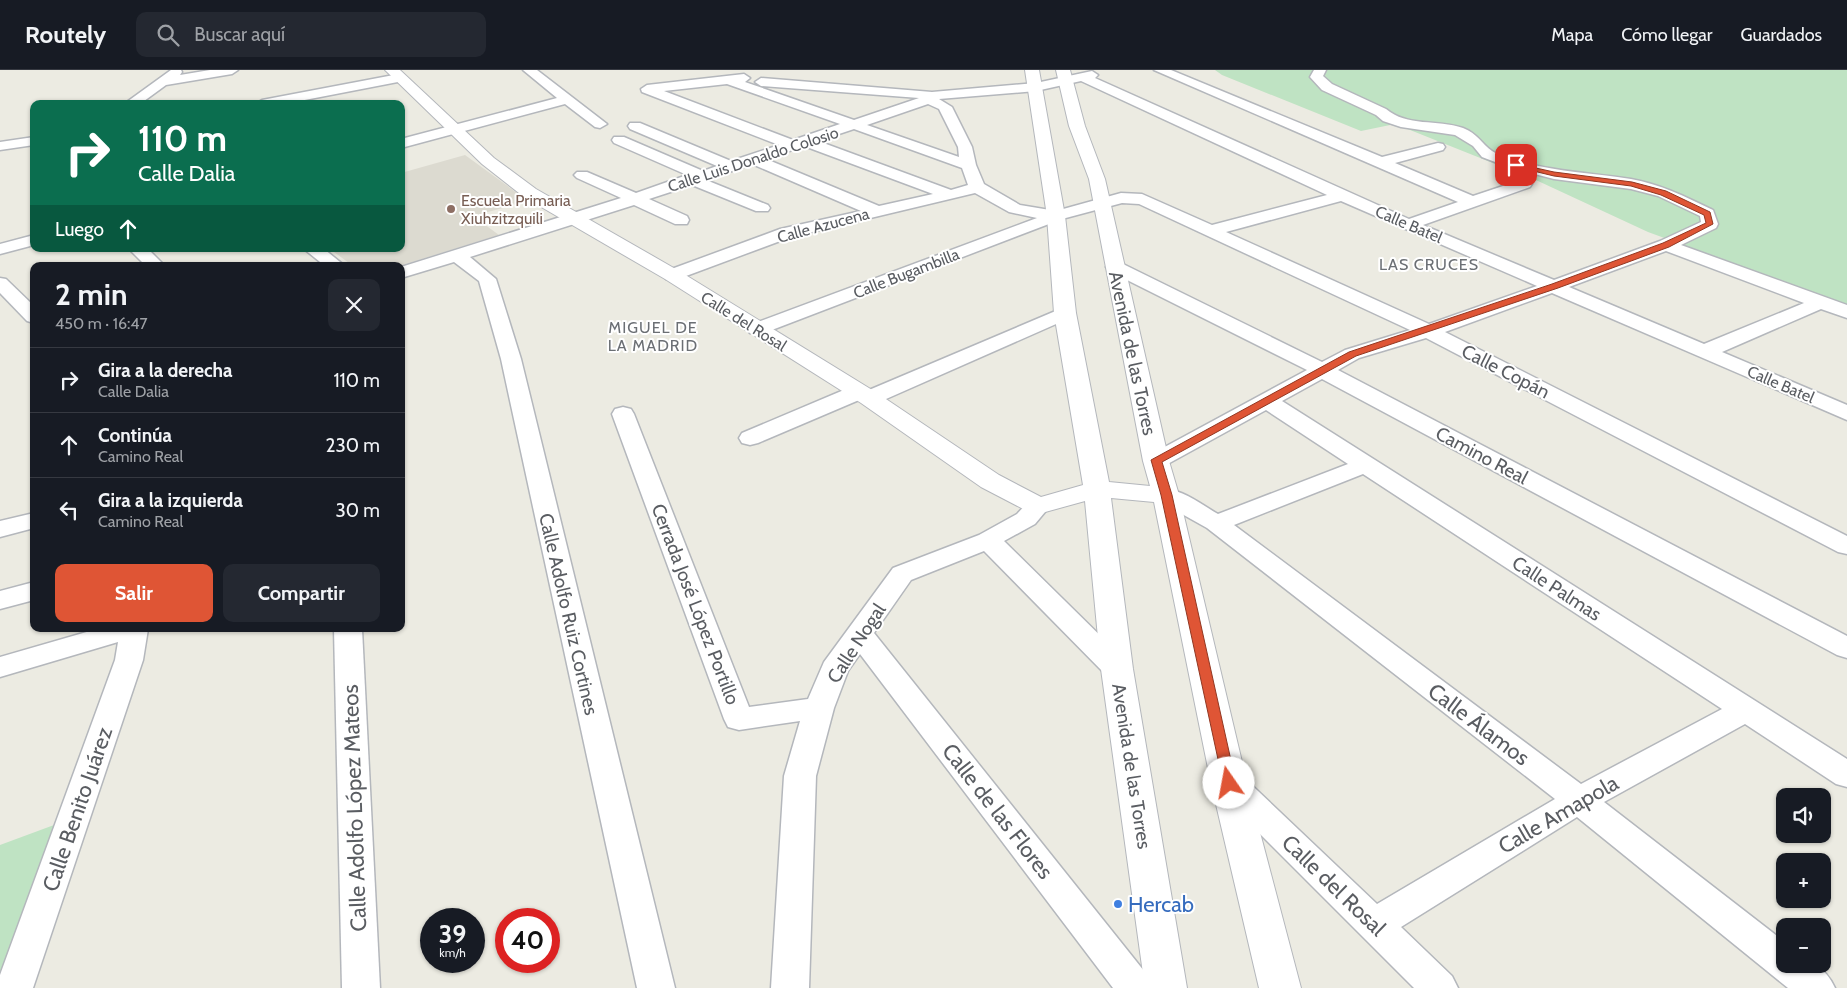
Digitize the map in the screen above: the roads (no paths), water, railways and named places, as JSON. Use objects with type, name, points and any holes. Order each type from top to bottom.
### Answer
[{"type":"street","points":[[137,100],[178,70]]},
{"type":"street","points":[[162,82],[232,70]]},
{"type":"street","points":[[529,70],[600,124]]},
{"type":"street","points":[[701,70],[722,80],[856,124],[968,165]]},
{"type":"street","name":"Calle Luis Donaldo Colosio","points":[[405,272],[576,219],[932,97],[1034,79],[1071,77],[1109,70]]},
{"type":"street","points":[[1160,70],[1270,114],[1470,202]]},
{"type":"street","points":[[1156,460],[1352,354],[1555,286],[1666,245],[1710,224],[1708,213],[1664,193],[1632,184],[1554,174],[1516,165],[1487,154],[1478,142],[1459,132],[1401,123],[1388,118],[1381,112],[1327,87],[1316,77],[1320,70]]},
{"type":"street","points":[[795,72],[648,89],[950,195]]},
{"type":"street","points":[[284,100],[395,74]]},
{"type":"street","name":"Calle del Rosal","points":[[395,74],[488,161],[530,193],[672,275],[864,395],[990,481],[1038,506]]},
{"type":"street","name":"Calle Batel","points":[[1071,77],[1342,196],[1847,413]]},
{"type":"street","name":"Avenida de las Torres","points":[[1071,77],[1077,126],[1097,179],[1156,460],[1166,495],[1229,783],[1280,988]]},
{"type":"street","name":"Avenida de las Torres","points":[[1034,79],[1056,216],[1064,313],[1097,489],[1118,669],[1166,988]]},
{"type":"street","points":[[722,80],[932,97],[945,107],[965,147],[968,165],[976,187],[1016,209],[1056,216]]},
{"type":"street","points":[[269,89],[279,100]]},
{"type":"street","points":[[405,143],[567,99]]},
{"type":"street","points":[[635,126],[730,166]]},
{"type":"street","points":[[619,140],[762,208]]},
{"type":"street","points":[[0,146],[30,141]]},
{"type":"street","points":[[1380,162],[1438,147]]},
{"type":"street","points":[[753,158],[876,211]]},
{"type":"street","points":[[582,175],[681,220]]},
{"type":"street","points":[[1409,224],[1524,184]]},
{"type":"street","name":"Calle Azucena","points":[[672,275],[786,233],[950,195],[976,187]]},
{"type":"street","points":[[1213,230],[1342,196]]},
{"type":"street","name":"Calle Copán","points":[[1102,202],[1121,198],[1142,199],[1213,230],[1428,330],[1847,546]]},
{"type":"street","name":"Calle Bugambilla","points":[[757,329],[1056,216],[1102,202]]},
{"type":"street","points":[[0,248],[30,241]]},
{"type":"street","points":[[1666,245],[1847,312]]},
{"type":"street","points":[[141,252],[152,262]]},
{"type":"street","points":[[317,252],[331,262]]},
{"type":"street","name":"Calle Adolfo Ruiz Cortines","points":[[457,256],[487,279],[511,359],[656,988]]},
{"type":"street","name":"Camino Real","points":[[1115,267],[1322,370],[1847,648]]},
{"type":"street","points":[[0,284],[30,313]]},
{"type":"street","points":[[1706,351],[1822,302]]},
{"type":"street","points":[[750,438],[864,395],[1064,313]]},
{"type":"street","name":"Calle Palmas","points":[[1267,401],[1847,775]]},
{"type":"street","name":"Cerrada José López Portillo","points":[[623,414],[739,718],[819,708]]},
{"type":"street","points":[[1216,523],[1365,465]]},
{"type":"street","points":[[1097,489],[1166,495]]},
{"type":"street","name":"Calle Nogal","points":[[790,988],[800,776],[819,708],[834,669],[902,574],[988,540],[1026,520],[1038,506],[1097,489]]},
{"type":"street","name":"Calle Álamos","points":[[1166,495],[1216,523],[1580,800],[1776,957]]},
{"type":"street","points":[[0,529],[30,521]]},
{"type":"street","points":[[988,540],[1118,669]]},
{"type":"street","points":[[0,600],[30,592]]},
{"type":"street","points":[[0,667],[118,632]]},
{"type":"street","name":"Calle Benito Juárez","points":[[14,988],[129,660],[134,632]]},
{"type":"street","name":"Calle Adolfo López Mateos","points":[[348,632],[361,988]]},
{"type":"street","name":"Calle de las Flores","points":[[860,634],[1136,988]]},
{"type":"street","name":"Calle Amapola","points":[[1375,924],[1580,800],[1745,710]]},
{"type":"street","name":"Calle del Rosal","points":[[1229,783],[1375,924],[1438,988]]},
{"type":"street","name":"Calle Álamos","points":[[1797,973],[1816,988]]},
{"type":"place","name":"Escuela Primaria Xiuhzitzquili","points":[[451,209]]},
{"type":"place","name":"Hercab","points":[[1118,904]]},
{"type":"district","name":"LAS CRUCES","points":[[1429,264]]},
{"type":"district","name":"MIGUEL DE LA MADRID","points":[[653,336]]}]
